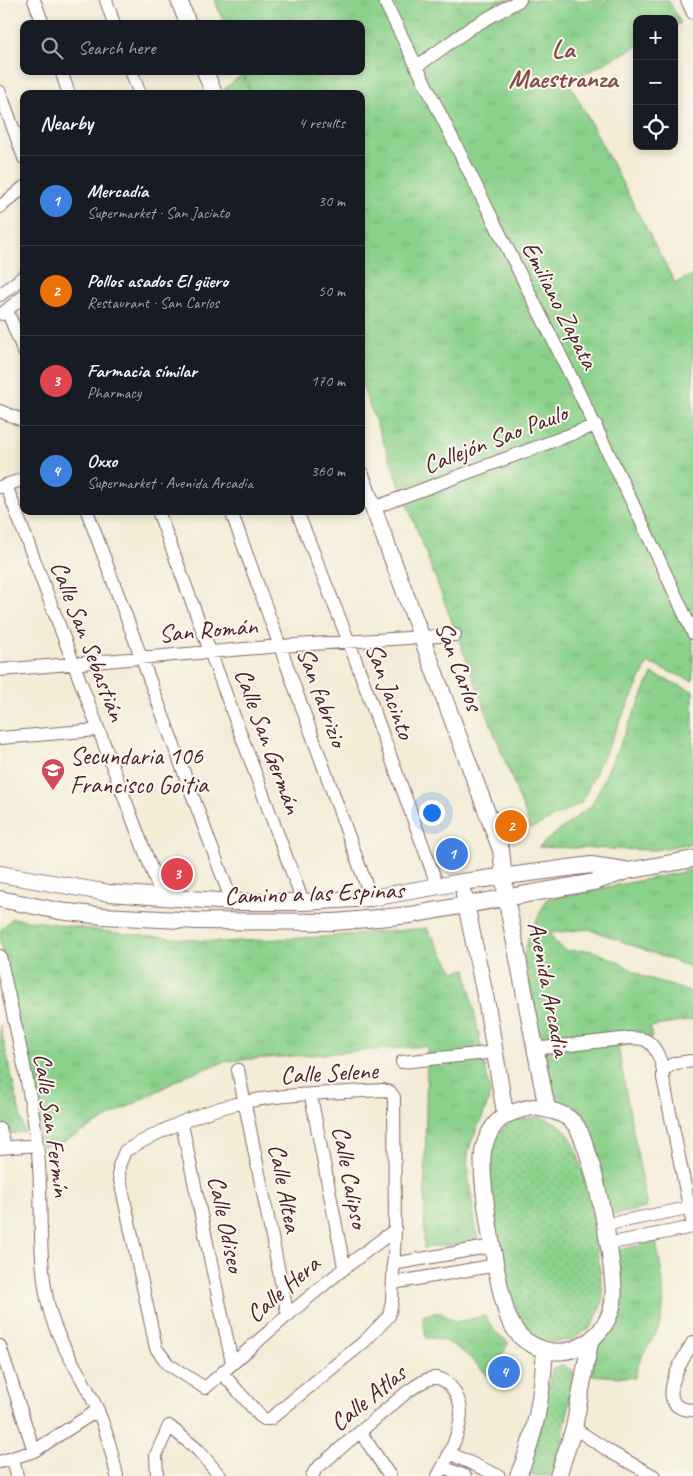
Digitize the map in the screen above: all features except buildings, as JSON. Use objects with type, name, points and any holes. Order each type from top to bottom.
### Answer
[{"type":"street","points":[[34,0],[42,20]]},
{"type":"street","points":[[106,0],[113,20]]},
{"type":"street","points":[[179,0],[186,20]]},
{"type":"street","name":"Emiliano Zapata","points":[[384,0],[596,425],[693,634]]},
{"type":"street","points":[[416,67],[472,27],[520,0]]},
{"type":"street","points":[[687,0],[693,13]]},
{"type":"street","points":[[62,75],[68,90]]},
{"type":"street","points":[[133,75],[139,90]]},
{"type":"street","points":[[207,75],[212,90]]},
{"type":"street","points":[[0,92],[4,119],[20,150]]},
{"type":"street","points":[[0,207],[20,190]]},
{"type":"street","points":[[0,295],[20,279]]},
{"type":"street","points":[[20,299],[3,313],[20,345]]},
{"type":"street","points":[[0,411],[20,419]]},
{"type":"street","name":"Callejón Sao Paulo","points":[[374,508],[596,425]]},
{"type":"street","points":[[3,486],[20,480]]},
{"type":"street","name":"San Carlos","points":[[365,485],[493,826],[500,850],[504,877]]},
{"type":"street","name":"Calle San Sebastián","points":[[3,486],[162,897]]},
{"type":"street","points":[[88,515],[232,902]]},
{"type":"street","name":"Calle San Germán","points":[[160,515],[212,653],[302,902]]},
{"type":"street","name":"San fabrizio","points":[[232,515],[371,898]]},
{"type":"street","name":"San Jacinto","points":[[299,515],[349,642],[438,887]]},
{"type":"street","name":"San Román","points":[[1,666],[73,664],[280,646],[455,635]]},
{"type":"street","points":[[0,738],[97,730]]},
{"type":"street","name":"Camino a las Espinas","points":[[0,899],[59,911],[103,916],[301,923],[410,916],[466,904],[594,882],[628,871],[693,859]]},
{"type":"street","name":"Camino a las Espinas","points":[[0,874],[109,893],[232,902],[302,902],[371,898],[462,882],[591,865],[628,871]]},
{"type":"street","name":"Avenida Arcadia","points":[[504,877],[534,1049],[547,1109]]},
{"type":"street","points":[[462,882],[496,1052],[505,1113]]},
{"type":"street","name":"Calle San Fermín","points":[[0,956],[30,1097],[37,1145],[41,1180],[43,1257],[48,1306],[60,1337],[98,1410],[107,1435],[117,1476]]},
{"type":"street","points":[[534,1049],[642,1039],[654,1049],[664,1070],[663,1078],[693,1226],[607,1244]]},
{"type":"street","points":[[402,1062],[496,1052]]},
{"type":"street","points":[[664,1070],[675,1064],[693,1061]]},
{"type":"street","name":"Calle Altea","points":[[238,1070],[288,1316]]},
{"type":"street","name":"Calle Selene","points":[[205,1388],[168,1364],[158,1354],[119,1175],[119,1166],[125,1152],[215,1110],[245,1102],[383,1090],[390,1092],[394,1097],[395,1230],[391,1309],[384,1322],[270,1418],[264,1419],[260,1416],[222,1373]]},
{"type":"street","name":"Calle Calipso","points":[[311,1096],[344,1267]]},
{"type":"street","points":[[533,1107],[547,1109],[560,1113],[574,1123],[582,1134],[588,1150],[604,1225],[614,1289],[613,1303],[602,1328],[590,1342],[577,1349],[565,1352],[545,1350],[526,1342],[517,1333],[509,1320],[493,1246],[482,1160],[489,1135],[495,1124],[505,1113],[533,1107]]},
{"type":"street","name":"Calle Odiseo","points":[[182,1124],[232,1364]]},
{"type":"street","points":[[0,1129],[3,1148],[37,1145]]},
{"type":"street","points":[[604,1225],[688,1208]]},
{"type":"street","name":"Calle Hera","points":[[205,1388],[344,1267],[395,1230]]},
{"type":"street","points":[[393,1264],[493,1246]]},
{"type":"street","points":[[393,1283],[497,1265]]},
{"type":"street","points":[[558,1476],[574,1428],[590,1342]]},
{"type":"street","points":[[693,1342],[675,1374],[672,1393],[675,1402],[680,1407],[693,1410]]},
{"type":"street","points":[[0,1346],[34,1450]]},
{"type":"street","points":[[518,1476],[532,1442],[537,1422],[545,1350]]},
{"type":"street","name":"Calle Atlas","points":[[312,1476],[316,1469],[421,1382],[438,1378],[444,1380],[453,1390],[460,1404],[461,1414],[441,1472],[465,1476]]},
{"type":"street","points":[[17,1476],[6,1461],[34,1450],[98,1410]]},
{"type":"street","points":[[157,1476],[156,1454],[169,1426],[198,1450],[220,1476]]},
{"type":"street","points":[[574,1428],[612,1453],[654,1476]]},
{"type":"street","points":[[361,1432],[390,1476]]},
{"type":"street","points":[[449,1453],[499,1476]]},
{"type":"green space","points":[[215,0],[668,0],[676,15],[633,15],[633,48],[569,82],[675,283],[693,275],[693,681],[648,663],[581,803],[531,829],[365,393],[365,90],[249,90],[244,75],[365,75],[365,20],[222,20]]},
{"type":"green space","points":[[243,75],[249,90],[223,90]]},
{"type":"green space","points":[[652,674],[693,691],[693,843],[655,850],[538,847],[592,805]]},
{"type":"green space","points":[[693,870],[693,968],[589,929],[550,933],[554,941],[566,951],[591,950],[619,962],[642,976],[693,993],[693,1020],[650,1027],[652,1038],[618,1047],[647,1208],[607,1216],[565,1108],[549,1097],[524,955],[529,936],[547,899]]},
{"type":"green space","points":[[12,918],[118,933],[218,942],[321,937],[427,928],[454,972],[466,969],[490,1093],[486,1108],[470,1146],[467,1161],[478,1242],[424,1248],[427,1046],[227,1061],[187,1075],[59,1144],[41,1146],[0,942],[0,931]]},
{"type":"green space","points":[[0,1025],[24,1132],[7,1134],[0,1111]]},
{"type":"green space","points":[[535,1117],[553,1122],[568,1134],[575,1146],[581,1164],[590,1209],[603,1302],[592,1326],[572,1340],[552,1342],[527,1334],[511,1312],[485,1164],[496,1134],[512,1121]]},
{"type":"green space","points":[[656,1241],[663,1287],[663,1311],[656,1333],[640,1360],[635,1378],[591,1375],[593,1356],[600,1342],[614,1251]]},
{"type":"green space","points":[[441,1313],[456,1322],[485,1316],[496,1333],[509,1343],[488,1376],[468,1356],[453,1345],[445,1341],[426,1338],[423,1316]]},
{"type":"green space","points":[[562,1365],[572,1370],[574,1377],[561,1447],[550,1476],[525,1476],[553,1368]]},
{"type":"place","name":"Secundaria 106 Francisco Goitia","points":[[53,791]]},
{"type":"place","name":"Pollos asados El güero","points":[[511,826]]},
{"type":"place","name":"Mercadía","points":[[452,854]]},
{"type":"place","name":"Farmacia símilar","points":[[177,874]]},
{"type":"place","name":"Oxxo","points":[[504,1372]]},
{"type":"district","name":"La Maestranza","points":[[563,63]]}]
